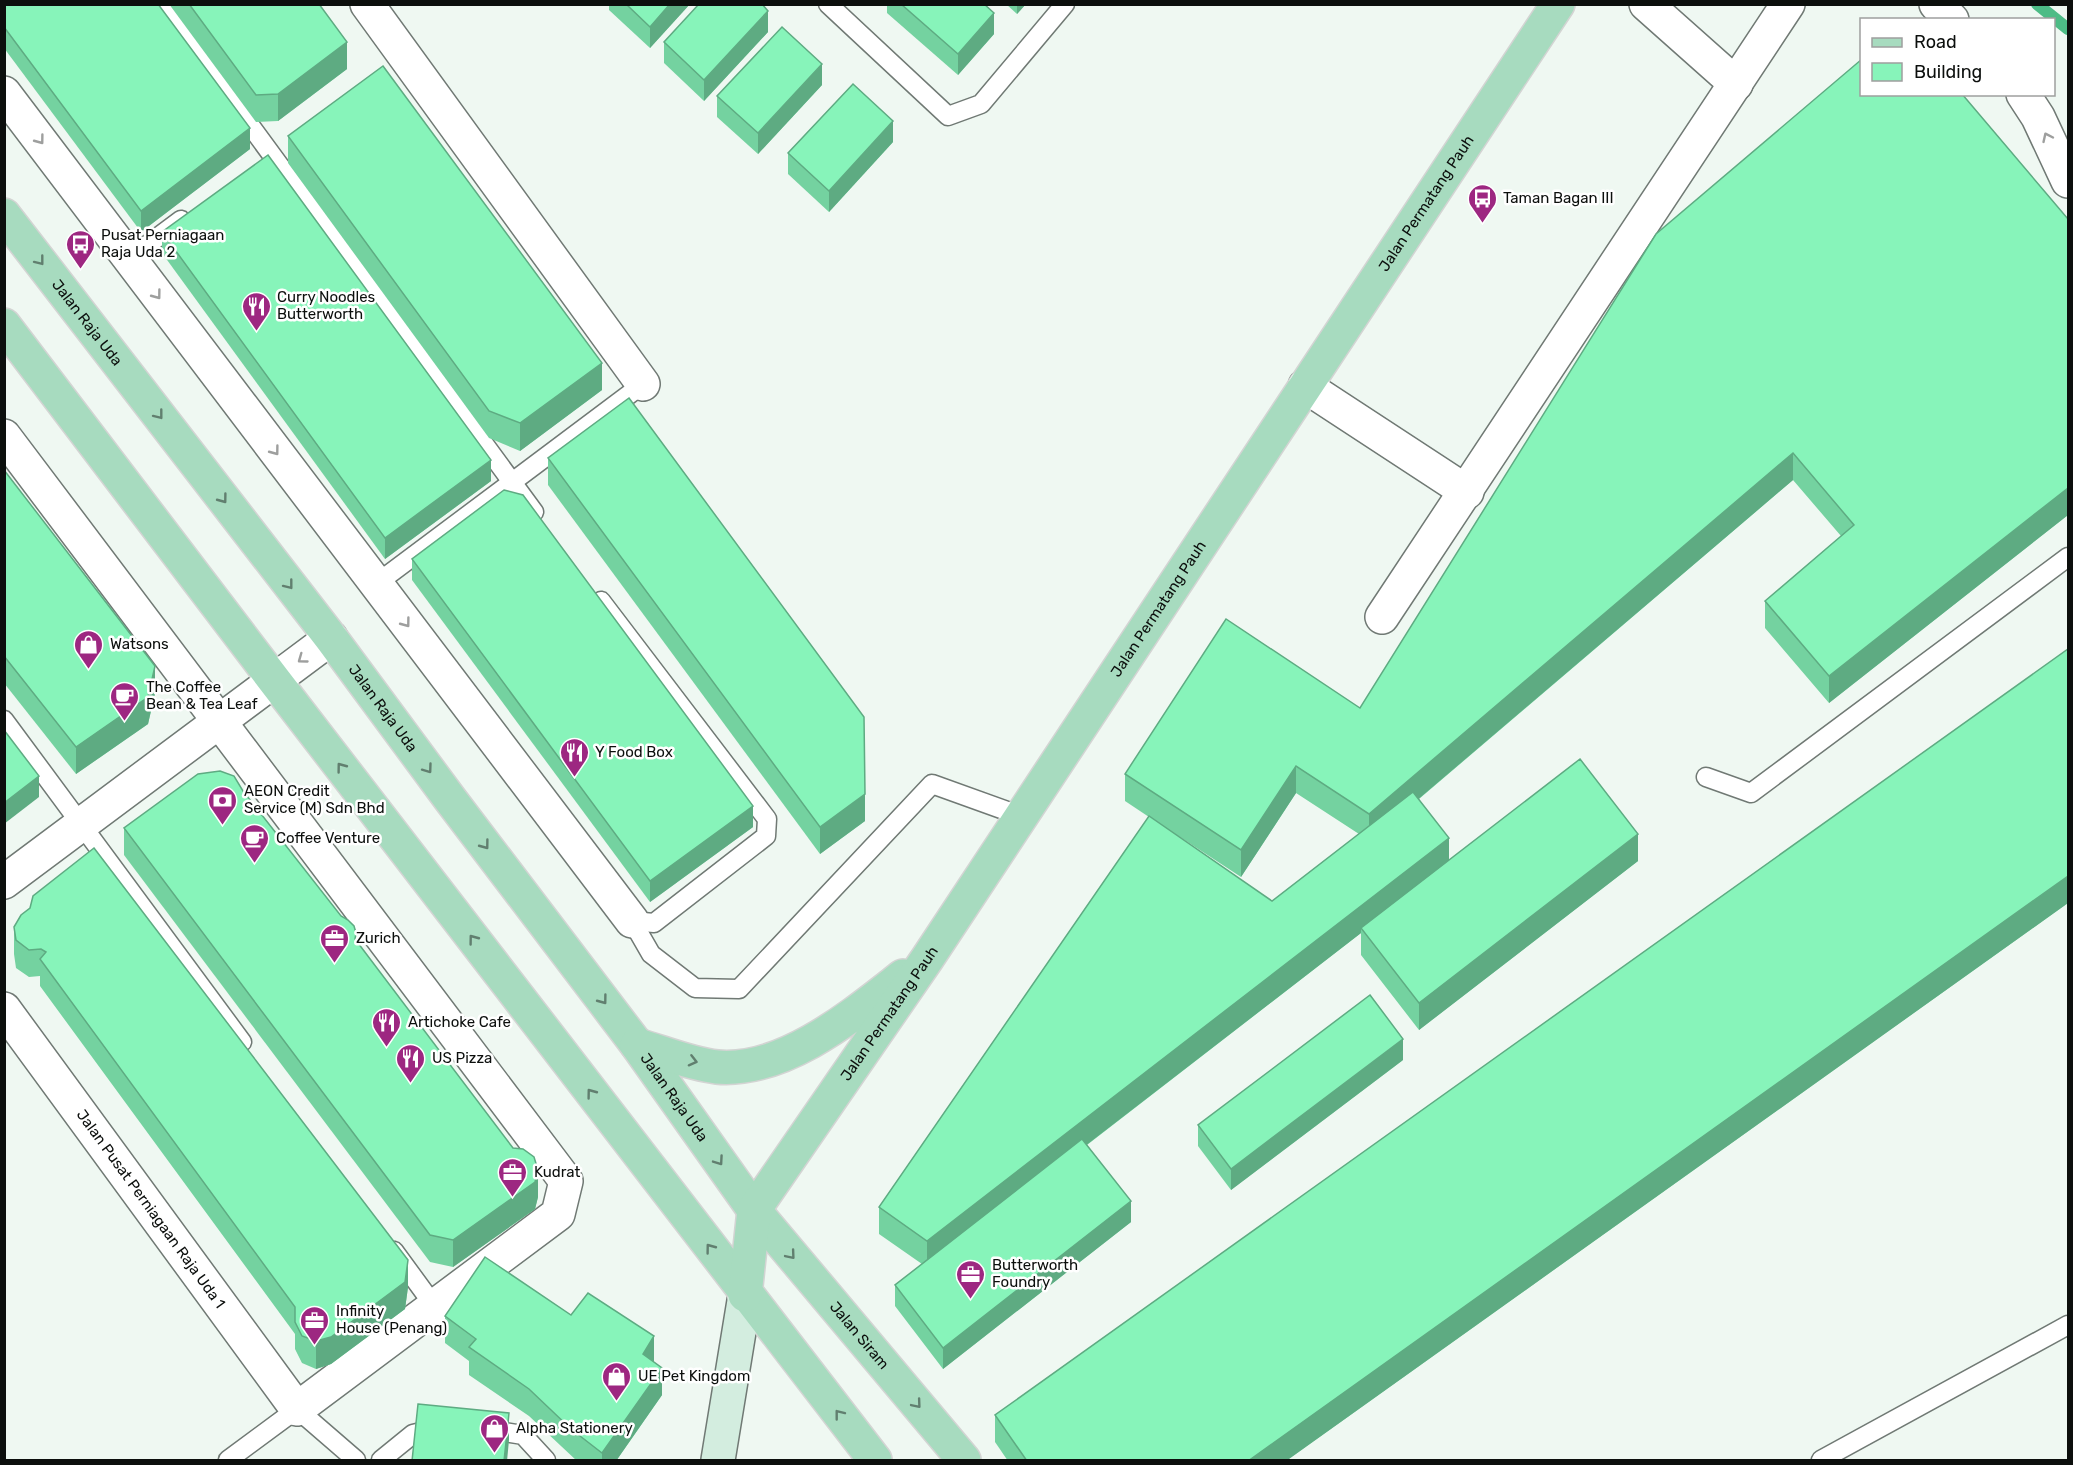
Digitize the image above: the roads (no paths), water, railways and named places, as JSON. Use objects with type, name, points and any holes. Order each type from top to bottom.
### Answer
[{"type":"main road","name":"Jalan Permatang Pauh","points":[[754,1210],[927,959],[1558,4]]},
{"type":"main road","name":"Jalan Raja Uda","points":[[4,214],[331,638],[637,1045],[754,1210]]},
{"type":"main road","points":[[4,325],[745,1295],[875,1461]]},
{"type":"main road","points":[[637,1045],[716,1067],[749,1067],[791,1052],[849,1017],[927,959]]},
{"type":"main road","points":[[745,1295],[754,1210]]},
{"type":"main road","name":"Jalan Siram","points":[[754,1210],[964,1461]]},
{"type":"street","points":[[366,4],[643,384]]},
{"type":"street","points":[[1647,4],[1736,84]]},
{"type":"street","points":[[1382,617],[1467,492],[1788,4]]},
{"type":"street","points":[[1936,4],[1950,18]]},
{"type":"street","points":[[4,93],[633,921]]},
{"type":"street","points":[[2024,96],[2038,117],[2068,181]]},
{"type":"street","points":[[1305,386],[1467,492]]},
{"type":"street","points":[[4,436],[566,1181],[558,1214],[297,1409]]},
{"type":"street","points":[[4,882],[331,638]]},
{"type":"street","name":"Jalan Pusat Perniagaan Raja Uda 1","points":[[4,1009],[297,1409]]},
{"type":"street","points":[[718,1461],[745,1295]]},
{"type":"lane","points":[[161,4],[547,529]]},
{"type":"lane","points":[[828,4],[948,116],[981,104],[1065,4]]},
{"type":"lane","points":[[253,168],[272,154]]},
{"type":"lane","points":[[130,258],[196,210]]},
{"type":"lane","points":[[376,584],[643,384]]},
{"type":"lane","points":[[1706,777],[1751,793],[2068,557]]},
{"type":"lane","points":[[589,585],[767,819],[766,836],[654,923],[633,921]]},
{"type":"lane","points":[[4,720],[82,823],[251,1056]]},
{"type":"lane","points":[[633,921],[651,954],[695,988],[739,989],[932,784],[1021,816]]},
{"type":"lane","points":[[385,1239],[435,1307]]},
{"type":"lane","points":[[1821,1461],[2068,1325]]},
{"type":"lane","points":[[228,1461],[297,1409],[356,1461]]},
{"type":"lane","points":[[381,1461],[413,1434],[451,1424]]},
{"type":"lane","points":[[472,1427],[523,1435],[546,1461]]},
{"type":"waterway","points":[[2037,4],[2054,18]]},
{"type":"waterway","points":[[2055,19],[2068,29]]},
{"type":"place","name":"Taman Bagan III","points":[[1482,224]]},
{"type":"place","name":"Pusat Perniagaan Raja Uda 2","points":[[80,270]]},
{"type":"place","name":"Curry Noodles Butterworth","points":[[256,332]]},
{"type":"place","name":"Watsons","points":[[89,670]]},
{"type":"place","name":"The Coffee Bean & Tea Leaf","points":[[125,722]]},
{"type":"place","name":"Y Food Box","points":[[574,778]]},
{"type":"place","name":"AEON Credit Service (M) Sdn Bhd","points":[[223,826]]},
{"type":"place","name":"Coffee Venture","points":[[255,864]]},
{"type":"place","name":"Zurich","points":[[335,964]]},
{"type":"place","name":"Artichoke Cafe","points":[[387,1048]]},
{"type":"place","name":"US Pizza","points":[[411,1084]]},
{"type":"place","name":"Kudrat","points":[[513,1198]]},
{"type":"place","name":"Butterworth Foundry","points":[[971,1300]]},
{"type":"place","name":"Infinity House (Penang)","points":[[315,1346]]},
{"type":"place","name":"UE Pet Kingdom","points":[[617,1402]]},
{"type":"place","name":"Alpha Stationery","points":[[495,1454]]}]
